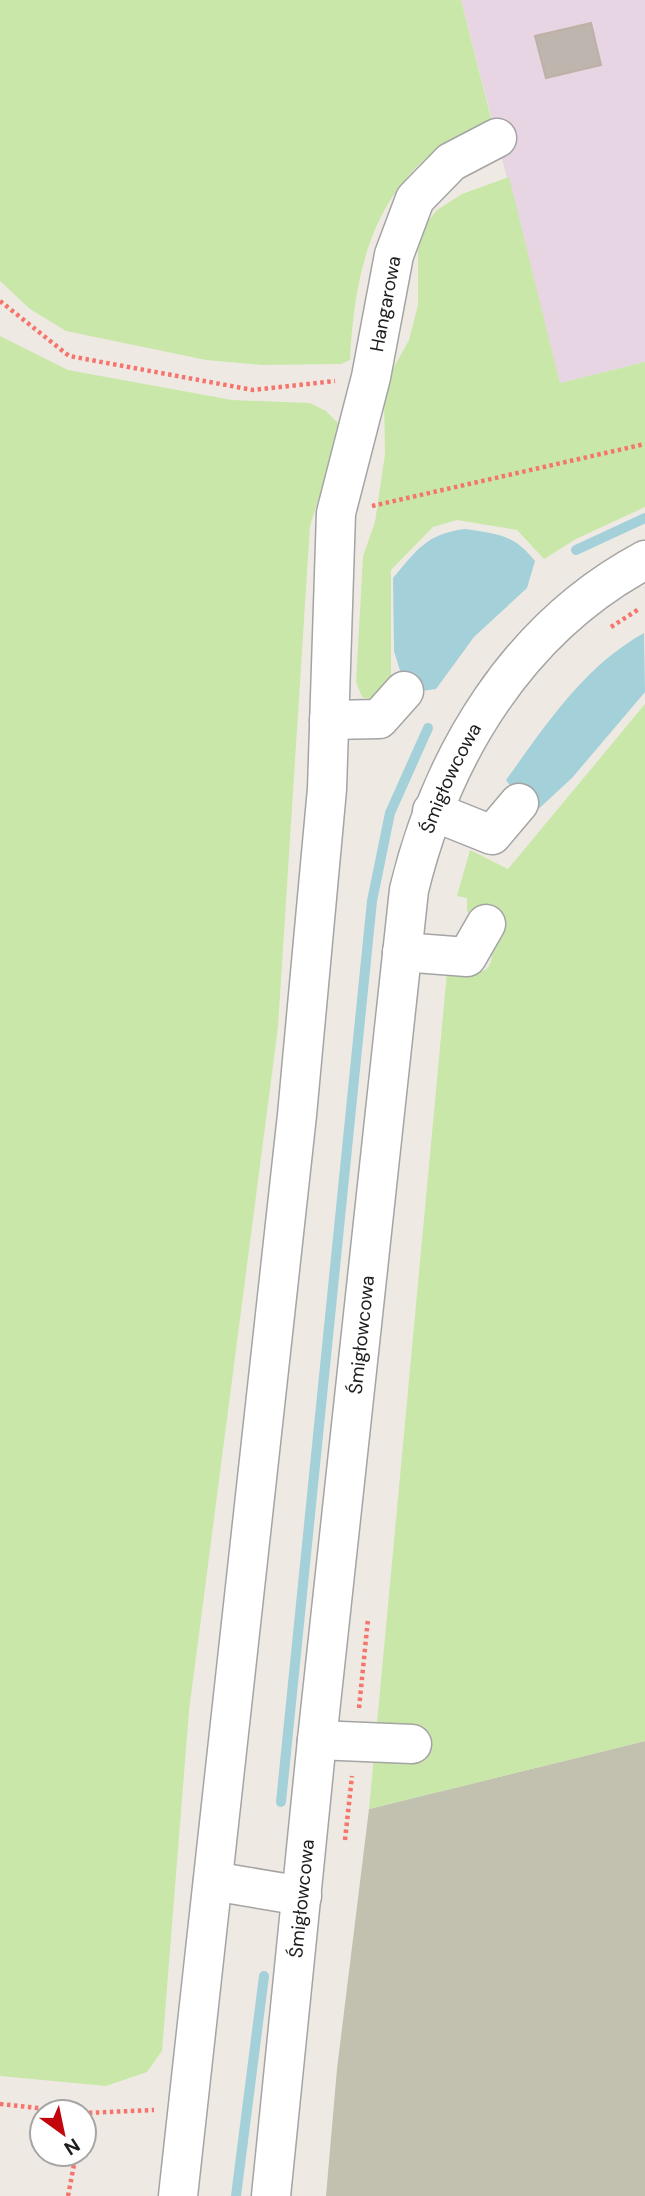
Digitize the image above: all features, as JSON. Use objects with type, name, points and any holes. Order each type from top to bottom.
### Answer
[{"type":"street","name":"Hangarowa","points":[[178,2196],[190,2114],[299,1102],[327,789],[336,513],[371,377],[394,255],[415,198],[451,162],[497,138]]},
{"type":"street","name":"Śmigłowcowa","points":[[271,2196],[317,1740],[409,890],[432,811],[466,737],[510,674],[570,613],[603,586],[645,560]]},
{"type":"street","points":[[329,720],[379,719],[404,691]]},
{"type":"street","points":[[432,811],[492,835],[519,803]]},
{"type":"street","points":[[402,953],[467,957],[486,924]]},
{"type":"street","points":[[317,1740],[412,1744]]},
{"type":"street","points":[[214,1881],[302,1896]]},
{"type":"path","points":[[0,301],[69,356],[253,390],[371,377]]},
{"type":"path","points":[[336,513],[645,444]]},
{"type":"path","points":[[605,632],[645,604]]},
{"type":"path","points":[[345,1843],[369,1609]]},
{"type":"path","points":[[0,2104],[28,2107]]},
{"type":"path","points":[[98,2113],[163,2110],[190,2114]]},
{"type":"path","points":[[68,2196],[73,2168]]},
{"type":"shaded area","points":[[461,0],[645,0],[645,362],[560,383]]},
{"type":"shaded area","points":[[645,1741],[645,2196],[326,2196],[337,2069],[369,1809]]},
{"type":"green space","points":[[0,0],[461,0],[492,122],[439,148],[416,168],[397,191],[382,216],[370,242],[362,271],[350,360],[341,364],[262,365],[206,360],[66,331],[30,309],[0,281]]},
{"type":"green space","points":[[509,177],[560,383],[645,362],[645,507],[576,539],[544,559],[517,530],[457,520],[433,527],[391,570],[391,678],[379,697],[362,697],[356,682],[363,556],[375,522],[385,454],[384,395],[390,374],[409,340],[418,305],[418,250],[425,225],[437,210],[462,194]]},
{"type":"green space","points":[[0,336],[68,370],[232,400],[310,403],[326,411],[338,423],[334,449],[310,526],[278,1027],[189,1711],[162,2051],[147,2072],[106,2086],[0,2076]]},
{"type":"green space","points":[[645,704],[645,1741],[369,1809],[447,972],[479,972],[486,969],[490,964],[501,924],[467,912],[467,898],[457,896],[470,850],[508,869]]},
{"type":"water","points":[[465,529],[512,540],[535,561],[527,588],[474,637],[436,689],[422,691],[401,674],[394,651],[393,578],[431,539]]},
{"type":"water","points":[[644,633],[645,692],[572,778],[532,815],[506,780],[551,718],[584,680],[622,647]]},
{"type":"building","points":[[591,23],[601,65],[546,78],[535,36]]},
{"type":"waterway","points":[[576,550],[645,518]]},
{"type":"waterway","points":[[281,1802],[372,901],[390,813],[428,728]]},
{"type":"waterway","points":[[236,2196],[264,1976]]}]
